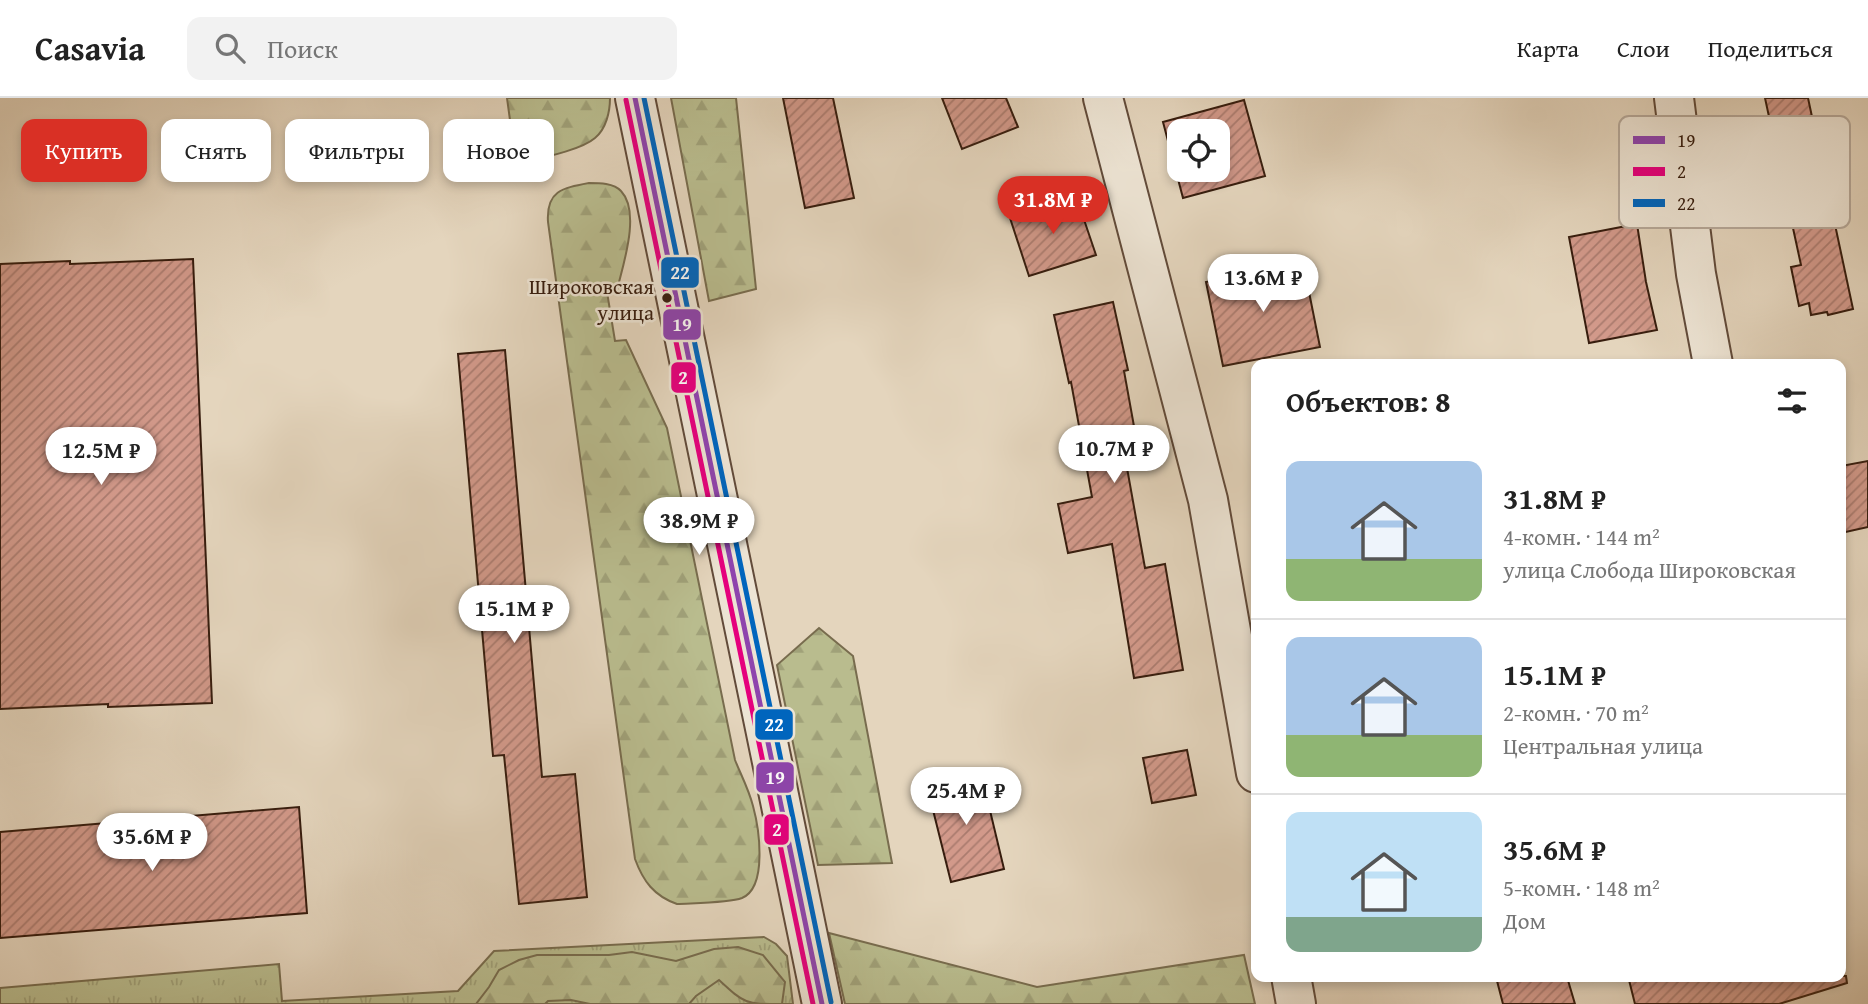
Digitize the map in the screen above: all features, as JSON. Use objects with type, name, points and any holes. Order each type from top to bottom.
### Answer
[{"type":"street","points":[[635,98],[822,1004]]},
{"type":"street","points":[[1104,98],[1208,500],[1251,734]]},
{"type":"street","points":[[1674,98],[1676,116]]},
{"type":"street","points":[[1690,228],[1712,359]]},
{"type":"street","points":[[1292,982],[1296,1004]]},
{"type":"green space","points":[[507,98],[610,98],[607,120],[595,138],[569,151],[554,155],[554,119],[510,119]]},
{"type":"green space","points":[[671,98],[736,98],[756,289],[709,301]]},
{"type":"green space","points":[[589,183],[614,186],[627,200],[630,225],[626,253],[617,290],[607,292],[615,341],[626,340],[667,428],[735,760],[755,816],[760,856],[756,882],[750,892],[736,900],[677,904],[650,887],[635,859],[548,222],[553,197],[564,189]]},
{"type":"green space","points":[[819,628],[853,656],[892,863],[818,865],[777,665]]},
{"type":"green space","points":[[829,933],[1037,987],[1244,955],[1255,1004],[845,1004]]},
{"type":"green space","points":[[764,937],[776,944],[787,956],[793,1004],[0,1004],[0,988],[279,964],[282,1001],[458,991],[494,951]]},
{"type":"green space","points":[[738,947],[763,955],[785,982],[782,1004],[746,1001],[719,980],[689,1004],[590,1004],[571,1000],[548,1001],[545,1004],[476,1004],[499,970],[537,955],[609,955],[632,952],[676,961],[714,949]]},
{"type":"building","points":[[783,98],[833,98],[854,198],[805,208]]},
{"type":"building","points":[[942,98],[1006,98],[1018,127],[962,149]]},
{"type":"building","points":[[1765,98],[1808,98],[1812,116],[1769,116]]},
{"type":"building","points":[[1244,100],[1265,176],[1183,198],[1179,182],[1230,182],[1230,119],[1174,119]]},
{"type":"building","points":[[1167,121],[1167,137],[1163,122]]},
{"type":"building","points":[[1076,196],[1096,255],[1029,276],[1010,218]]},
{"type":"building","points":[[1619,227],[1638,228],[1657,330],[1589,343],[1569,237]]},
{"type":"building","points":[[1793,228],[1836,228],[1853,309],[1828,315],[1827,312],[1811,315],[1809,303],[1799,306],[1791,267],[1801,265]]},
{"type":"building","points":[[193,259],[212,703],[0,709],[0,264]]},
{"type":"building","points":[[1303,262],[1320,347],[1223,366],[1206,282]]},
{"type":"building","points":[[1113,302],[1128,370],[1124,371],[1141,465],[1127,468],[1145,568],[1165,564],[1183,670],[1134,678],[1112,544],[1068,553],[1058,504],[1092,497],[1071,382],[1069,383],[1054,315]]},
{"type":"building","points":[[505,350],[542,777],[575,774],[587,897],[519,904],[504,755],[493,756],[458,354]]},
{"type":"building","points":[[1868,461],[1868,527],[1846,532],[1846,465]]},
{"type":"building","points":[[1187,750],[1196,795],[1152,803],[1143,758]]},
{"type":"building","points":[[981,773],[1004,869],[951,882],[927,786]]},
{"type":"building","points":[[299,807],[307,913],[0,938],[0,832]]},
{"type":"building","points":[[1846,976],[1847,983],[1779,1004],[1635,1004],[1630,982],[1846,982]]},
{"type":"building","points":[[1497,982],[1568,982],[1575,1004],[1503,1004]]},
{"type":"transit line","name":"19","points":[[635,98],[822,1004]]},
{"type":"transit line","name":"22","points":[[644,98],[831,1002]]},
{"type":"transit line","name":"2","points":[[626,100],[813,1004]]},
{"type":"place","name":"Широковская улица","points":[[667,298]]}]
